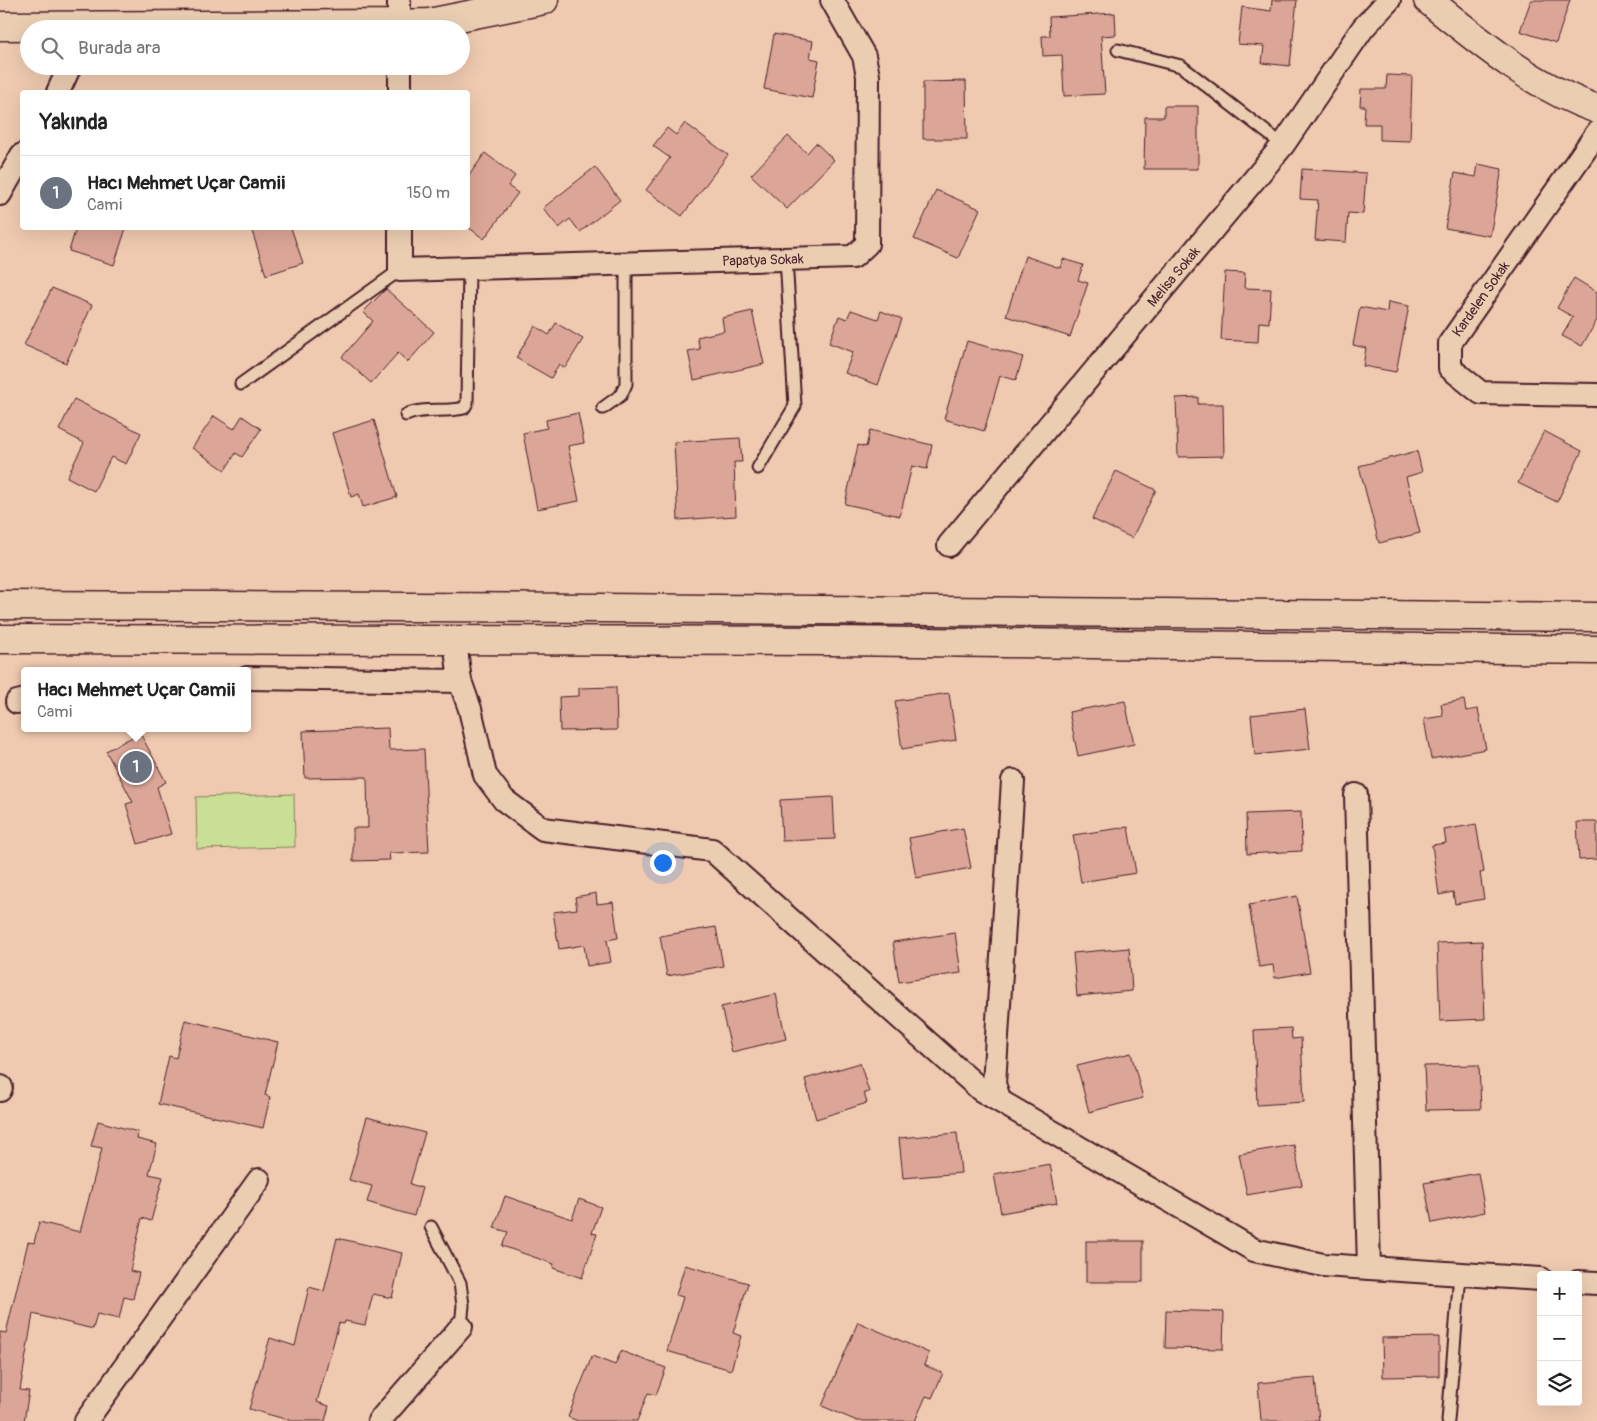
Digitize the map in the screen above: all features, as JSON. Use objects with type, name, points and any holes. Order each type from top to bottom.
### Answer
[{"type":"main road","points":[[443,20],[544,0]]},
{"type":"main road","points":[[1428,0],[1477,40],[1529,78],[1597,109]]},
{"type":"main road","points":[[327,20],[399,18]]},
{"type":"main road","points":[[0,26],[20,26]]},
{"type":"main road","points":[[0,605],[799,609],[1597,617]]},
{"type":"main road","points":[[0,639],[832,641],[1597,650]]},
{"type":"street","name":"Papatya Sokak","points":[[400,270],[853,257],[867,244],[868,76],[864,56],[832,0]]},
{"type":"street","name":"Melisa Sokak","points":[[949,545],[1283,145],[1363,28],[1389,0]]},
{"type":"street","points":[[59,90],[66,75]]},
{"type":"street","points":[[400,75],[400,90]]},
{"type":"street","name":"Kardelen Sokak","points":[[1597,133],[1450,343],[1450,368],[1481,393],[1597,395]]},
{"type":"street","points":[[0,194],[20,159]]},
{"type":"street","points":[[400,230],[400,270]]},
{"type":"street","points":[[455,641],[460,681],[470,709],[485,775],[504,800],[543,829],[712,850],[981,1090],[1254,1250],[1323,1265],[1537,1279]]},
{"type":"street","points":[[251,678],[460,681]]},
{"type":"street","points":[[1000,1101],[994,1084],[1012,781]]},
{"type":"street","points":[[1356,795],[1369,1268]]},
{"type":"street","points":[[86,1421],[259,1180]]},
{"type":"street","points":[[1582,1282],[1597,1283]]},
{"type":"street","points":[[379,1421],[461,1328]]},
{"type":"lane","points":[[1118,50],[1181,66],[1283,145]]},
{"type":"lane","points":[[758,468],[795,406],[786,258]]},
{"type":"lane","points":[[603,408],[621,396],[626,384],[626,263]]},
{"type":"lane","points":[[406,415],[413,411],[455,410],[464,408],[467,403],[469,268]]},
{"type":"lane","points":[[241,384],[400,270]]},
{"type":"lane","points":[[431,1227],[460,1283],[463,1305],[461,1328]]},
{"type":"lane","points":[[1448,1421],[1460,1274]]},
{"type":"green space","points":[[294,794],[295,847],[197,849],[196,797]]},
{"type":"building","points":[[1272,0],[1297,0],[1290,66],[1262,63],[1264,46],[1238,44],[1242,7],[1271,11]]},
{"type":"building","points":[[1531,0],[1570,0],[1556,43],[1520,31]]},
{"type":"building","points":[[1115,13],[1116,35],[1101,36],[1105,94],[1064,96],[1062,55],[1043,56],[1042,36],[1050,36],[1049,17]]},
{"type":"building","points":[[774,34],[813,41],[810,58],[819,60],[812,98],[764,89]]},
{"type":"building","points":[[1387,75],[1412,76],[1410,141],[1380,140],[1380,124],[1364,124],[1365,106],[1360,106],[1361,89],[1386,89]]},
{"type":"building","points":[[966,81],[967,139],[923,139],[923,82]]},
{"type":"building","points":[[1164,106],[1198,106],[1198,169],[1144,169],[1145,117],[1164,117]]},
{"type":"building","points":[[685,123],[728,155],[682,216],[646,190],[670,158],[653,146],[667,128],[676,135]]},
{"type":"building","points":[[788,136],[807,153],[816,143],[834,160],[787,209],[751,175]]},
{"type":"building","points":[[485,153],[515,176],[508,186],[518,193],[484,239],[470,228],[470,174]]},
{"type":"building","points":[[1478,164],[1502,169],[1490,236],[1445,228],[1455,173],[1476,177]]},
{"type":"building","points":[[595,167],[620,200],[580,232],[570,219],[559,228],[543,208]]},
{"type":"building","points":[[1302,169],[1366,173],[1363,214],[1348,213],[1346,242],[1315,240],[1318,200],[1300,199]]},
{"type":"building","points":[[936,190],[980,209],[958,258],[914,239]]},
{"type":"building","points":[[75,230],[125,230],[114,265],[69,251]]},
{"type":"building","points":[[252,230],[292,230],[303,263],[266,275]]},
{"type":"building","points":[[1025,256],[1060,268],[1063,259],[1083,265],[1078,280],[1088,283],[1070,337],[1006,316]]},
{"type":"building","points":[[1225,272],[1245,273],[1244,288],[1271,289],[1269,323],[1259,322],[1258,342],[1221,340]]},
{"type":"building","points":[[1574,278],[1597,292],[1597,320],[1582,346],[1562,336],[1573,317],[1557,308]]},
{"type":"building","points":[[52,288],[92,305],[66,363],[24,345]]},
{"type":"building","points":[[386,289],[434,332],[408,362],[398,353],[371,383],[342,357],[373,321],[363,312]]},
{"type":"building","points":[[1388,302],[1409,306],[1396,372],[1363,366],[1366,348],[1353,345],[1360,307],[1387,312]]},
{"type":"building","points":[[851,310],[878,319],[881,311],[902,319],[878,385],[845,373],[853,352],[829,343],[839,316],[847,319]]},
{"type":"building","points":[[752,311],[764,364],[694,380],[688,351],[700,349],[697,337],[724,331],[722,318]]},
{"type":"building","points":[[556,323],[583,339],[565,368],[559,364],[551,378],[516,358],[535,326],[549,335]]},
{"type":"building","points":[[967,341],[1023,357],[1016,380],[1000,376],[984,431],[944,419]]},
{"type":"building","points":[[1198,397],[1198,404],[1223,404],[1224,456],[1178,457],[1176,398]]},
{"type":"building","points":[[74,399],[141,433],[126,464],[111,457],[94,491],[67,477],[84,443],[59,430]]},
{"type":"building","points":[[578,413],[584,443],[568,446],[579,501],[537,509],[523,433],[547,428],[546,420]]},
{"type":"building","points":[[214,416],[234,429],[242,416],[261,429],[242,457],[236,453],[225,470],[192,448]]},
{"type":"building","points":[[374,420],[397,497],[363,507],[359,494],[351,497],[332,433]]},
{"type":"building","points":[[870,430],[932,445],[927,469],[912,466],[900,516],[845,504],[858,445],[866,447]]},
{"type":"building","points":[[1544,431],[1582,451],[1557,502],[1518,483]]},
{"type":"building","points":[[740,438],[742,462],[734,462],[736,516],[678,520],[674,442]]},
{"type":"building","points":[[1417,451],[1422,472],[1406,477],[1420,533],[1379,543],[1359,466]]},
{"type":"building","points":[[1116,471],[1156,490],[1132,538],[1092,519]]},
{"type":"building","points":[[616,687],[617,730],[560,731],[559,697],[579,696],[579,688]]},
{"type":"building","points":[[949,693],[956,740],[902,749],[895,701]]},
{"type":"building","points":[[1464,700],[1466,711],[1478,709],[1486,749],[1431,759],[1424,719],[1443,716],[1441,704]]},
{"type":"building","points":[[1125,701],[1134,744],[1078,756],[1069,712]]},
{"type":"building","points":[[1305,709],[1310,749],[1255,755],[1251,715]]},
{"type":"building","points":[[388,728],[389,750],[424,749],[429,852],[389,853],[390,860],[353,861],[353,828],[368,828],[367,777],[305,778],[303,731]]},
{"type":"building","points":[[140,733],[166,782],[157,787],[171,834],[138,844],[126,804],[133,802],[106,751]]},
{"type":"building","points":[[833,797],[835,839],[782,841],[780,800]]},
{"type":"building","points":[[1301,812],[1302,851],[1247,854],[1246,814]]},
{"type":"building","points":[[1577,822],[1597,822],[1597,859],[1579,860]]},
{"type":"building","points":[[1476,824],[1484,872],[1480,873],[1484,899],[1455,904],[1453,892],[1439,895],[1432,845],[1446,843],[1444,830]]},
{"type":"building","points":[[1128,827],[1136,873],[1081,882],[1073,835]]},
{"type":"building","points":[[963,828],[971,868],[916,878],[909,838]]},
{"type":"building","points":[[596,893],[597,904],[613,902],[618,938],[607,940],[611,962],[587,966],[584,945],[559,949],[553,912],[577,909],[575,897]]},
{"type":"building","points":[[1297,896],[1310,972],[1275,978],[1273,965],[1259,967],[1249,905]]},
{"type":"building","points":[[716,927],[723,966],[667,976],[660,936]]},
{"type":"building","points":[[955,933],[961,973],[899,982],[893,942]]},
{"type":"building","points":[[1482,941],[1485,1019],[1440,1021],[1437,943]]},
{"type":"building","points":[[1129,948],[1132,991],[1077,996],[1073,953]]},
{"type":"building","points":[[776,994],[786,1039],[732,1052],[721,1007]]},
{"type":"building","points":[[185,1020],[278,1042],[265,1095],[270,1097],[263,1128],[158,1104],[169,1056],[176,1058]]},
{"type":"building","points":[[1291,1028],[1292,1039],[1301,1038],[1304,1102],[1257,1105],[1254,1030]]},
{"type":"building","points":[[1131,1053],[1143,1098],[1089,1112],[1077,1066]]},
{"type":"building","points":[[860,1063],[869,1092],[864,1093],[867,1103],[816,1119],[805,1079]]},
{"type":"building","points":[[1479,1065],[1481,1109],[1426,1110],[1424,1066]]},
{"type":"building","points":[[367,1117],[425,1133],[410,1184],[422,1188],[414,1216],[367,1202],[372,1186],[349,1180]]},
{"type":"building","points":[[98,1121],[138,1132],[137,1139],[157,1144],[149,1174],[163,1177],[151,1221],[142,1218],[130,1271],[139,1273],[133,1299],[124,1297],[119,1319],[97,1314],[93,1329],[33,1314],[20,1390],[29,1391],[24,1421],[0,1421],[0,1332],[6,1333],[28,1242],[34,1243],[39,1222],[80,1232],[102,1148],[91,1146]]},
{"type":"building","points":[[957,1133],[961,1173],[903,1178],[899,1138]]},
{"type":"building","points":[[1294,1145],[1302,1185],[1247,1195],[1239,1154]]},
{"type":"building","points":[[1050,1164],[1057,1203],[1001,1213],[994,1174]]},
{"type":"building","points":[[1478,1173],[1485,1212],[1432,1223],[1424,1183]]},
{"type":"building","points":[[505,1196],[572,1219],[579,1199],[601,1207],[592,1233],[597,1234],[582,1278],[553,1268],[554,1264],[502,1246],[508,1232],[494,1228]]},
{"type":"building","points":[[337,1238],[402,1253],[392,1298],[373,1294],[365,1325],[345,1321],[344,1324],[339,1323],[317,1402],[329,1406],[325,1421],[292,1421],[249,1409],[270,1338],[295,1346],[309,1287],[324,1291]]},
{"type":"building","points":[[1086,1241],[1143,1241],[1143,1282],[1086,1282]]},
{"type":"building","points":[[685,1265],[748,1283],[733,1333],[741,1336],[731,1370],[667,1351],[683,1297],[676,1295]]},
{"type":"building","points":[[1166,1310],[1224,1312],[1223,1349],[1165,1348]]},
{"type":"building","points":[[858,1322],[929,1353],[924,1365],[943,1373],[932,1398],[926,1396],[915,1421],[857,1421],[822,1406]]},
{"type":"building","points":[[1439,1337],[1439,1376],[1383,1377],[1382,1338]]},
{"type":"building","points":[[621,1351],[666,1368],[656,1395],[648,1393],[637,1421],[578,1421],[568,1417],[592,1356],[615,1365]]},
{"type":"building","points":[[1315,1378],[1319,1421],[1261,1421],[1258,1383]]},
{"type":"place","name":"Hacı Mehmet Uçar Camii","points":[[136,767]]}]
